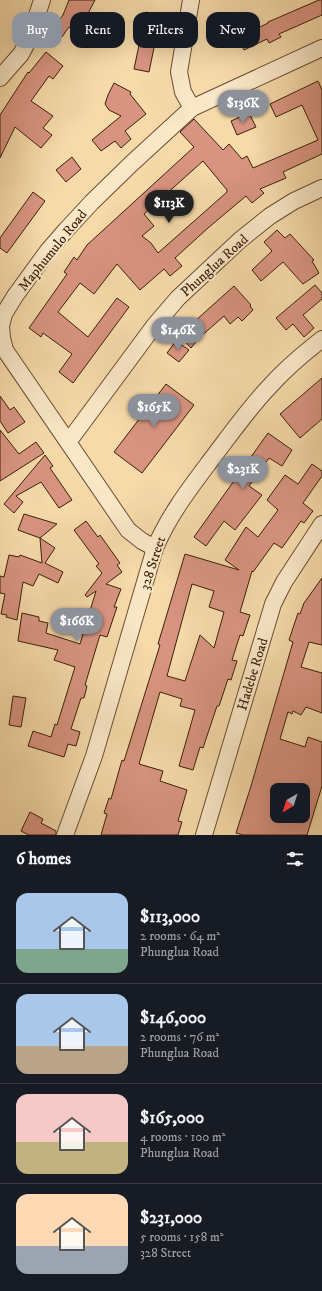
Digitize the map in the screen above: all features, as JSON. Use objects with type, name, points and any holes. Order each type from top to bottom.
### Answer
[{"type":"street","points":[[0,78],[21,54],[30,37],[42,0]]},
{"type":"street","points":[[191,0],[179,72],[183,92],[192,108]]},
{"type":"street","name":"Maphumulo Road","points":[[155,548],[142,541],[128,530],[69,441],[5,350],[1,326],[4,314],[42,258],[66,230],[114,180],[192,108],[322,48]]},
{"type":"street","name":"Phunglua Road","points":[[69,441],[154,326],[178,298],[240,240],[270,216],[294,201],[322,188]]},
{"type":"street","name":"328 Street","points":[[65,835],[94,756],[155,548],[167,522],[239,423],[270,385],[322,339]]},
{"type":"street","name":"Hadebe Road","points":[[204,835],[273,604],[284,582],[322,524]]},
{"type":"building","points":[[69,0],[95,0],[89,12],[70,12],[70,27],[62,37],[63,15]]},
{"type":"building","points":[[322,0],[322,15],[279,34],[281,37],[269,43],[267,39],[260,42],[260,27],[268,22]]},
{"type":"building","points":[[138,48],[154,48],[149,72],[134,69]]},
{"type":"building","points":[[46,52],[63,66],[53,79],[49,76],[31,101],[53,116],[43,128],[52,135],[41,148],[15,127],[0,158],[0,115],[28,72],[29,73]]},
{"type":"building","points":[[318,81],[322,90],[322,154],[283,172],[286,178],[260,189],[264,193],[252,203],[246,196],[175,258],[182,266],[170,276],[164,269],[140,290],[117,264],[94,294],[80,283],[58,312],[88,337],[117,298],[129,307],[73,383],[59,372],[72,354],[43,333],[41,337],[29,328],[67,274],[64,272],[74,257],[77,260],[87,245],[194,147],[180,132],[194,119],[223,150],[229,144],[242,159],[247,156],[253,168],[318,140],[302,105],[276,117],[270,104]],"holes":[[[203,161],[227,190],[227,192],[158,253],[151,243],[142,236],[154,226],[144,214]]]},
{"type":"building","points":[[114,83],[131,92],[130,94],[146,114],[125,131],[131,139],[121,148],[115,141],[101,151],[92,140],[121,116],[109,110],[105,104]]},
{"type":"building","points":[[249,113],[256,127],[237,135],[231,121]]},
{"type":"building","points":[[72,157],[81,169],[66,182],[56,170]]},
{"type":"building","points":[[33,192],[45,201],[7,253],[0,248],[0,238]]},
{"type":"building","points":[[277,230],[285,238],[290,234],[314,260],[312,261],[319,273],[303,284],[283,262],[261,281],[252,270],[272,251],[264,242]]},
{"type":"building","points":[[315,285],[322,293],[322,299],[303,315],[314,328],[304,337],[293,324],[286,330],[276,318]]},
{"type":"building","points":[[234,286],[251,305],[250,306],[253,310],[242,321],[238,317],[230,324],[224,316],[199,338],[191,348],[180,336]]},
{"type":"building","points":[[176,341],[189,350],[179,362],[167,353]]},
{"type":"building","points":[[322,378],[322,419],[300,438],[280,414]]},
{"type":"building","points":[[166,384],[194,405],[142,473],[114,452]]},
{"type":"building","points":[[0,396],[10,410],[14,407],[25,422],[8,433],[0,421]]},
{"type":"building","points":[[0,430],[19,454],[36,442],[44,453],[0,481]]},
{"type":"building","points":[[268,433],[292,450],[282,466],[269,458],[249,486],[262,495],[235,530],[224,521],[206,546],[194,537]]},
{"type":"building","points":[[45,455],[53,466],[50,468],[72,500],[59,508],[41,482],[16,496],[23,502],[14,513],[4,504]]},
{"type":"building","points":[[312,464],[322,471],[322,476],[303,503],[313,511],[304,523],[301,521],[282,548],[274,543],[253,572],[252,571],[240,612],[250,615],[243,636],[240,635],[232,660],[237,661],[231,680],[228,679],[219,706],[217,706],[203,748],[200,747],[193,770],[179,766],[195,710],[180,706],[182,699],[160,692],[139,764],[163,771],[160,781],[187,790],[178,821],[182,822],[178,835],[101,835],[107,814],[104,813],[109,798],[111,799],[122,760],[124,761],[160,645],[158,644],[185,554],[239,570],[225,560],[246,527],[258,537],[278,510],[267,500],[285,475],[298,484]],"holes":[[[192,584],[214,591],[209,607],[224,612],[214,648],[200,635],[185,681],[167,676]]]},
{"type":"building","points":[[24,514],[57,524],[40,538],[18,530]]},
{"type":"building","points":[[86,521],[98,537],[100,535],[120,563],[117,565],[122,572],[106,584],[121,589],[114,607],[117,607],[107,637],[100,635],[85,685],[87,686],[84,698],[81,698],[71,729],[80,732],[76,746],[68,744],[64,757],[28,746],[33,731],[51,737],[55,724],[57,725],[75,667],[54,660],[58,650],[18,641],[22,613],[39,617],[39,621],[48,623],[46,633],[80,644],[96,591],[87,597],[85,595],[102,573],[96,566],[99,564],[74,530]]},
{"type":"building","points":[[40,538],[55,548],[45,563],[63,572],[58,583],[39,574],[33,586],[23,582],[17,620],[6,617],[7,615],[1,614],[5,594],[0,593],[0,576],[4,577],[9,555],[19,557],[20,555],[42,563]]},
{"type":"building","points":[[322,578],[322,645],[309,642],[301,667],[322,673],[322,713],[306,707],[301,715],[293,711],[292,714],[288,712],[280,739],[305,747],[308,737],[322,742],[322,786],[307,835],[243,835],[236,833],[293,642],[289,640],[298,613],[300,614],[304,603]]},
{"type":"building","points":[[13,696],[26,698],[21,727],[9,725]]},
{"type":"building","points":[[30,812],[43,819],[41,823],[56,831],[56,835],[29,835],[21,831]]}]
